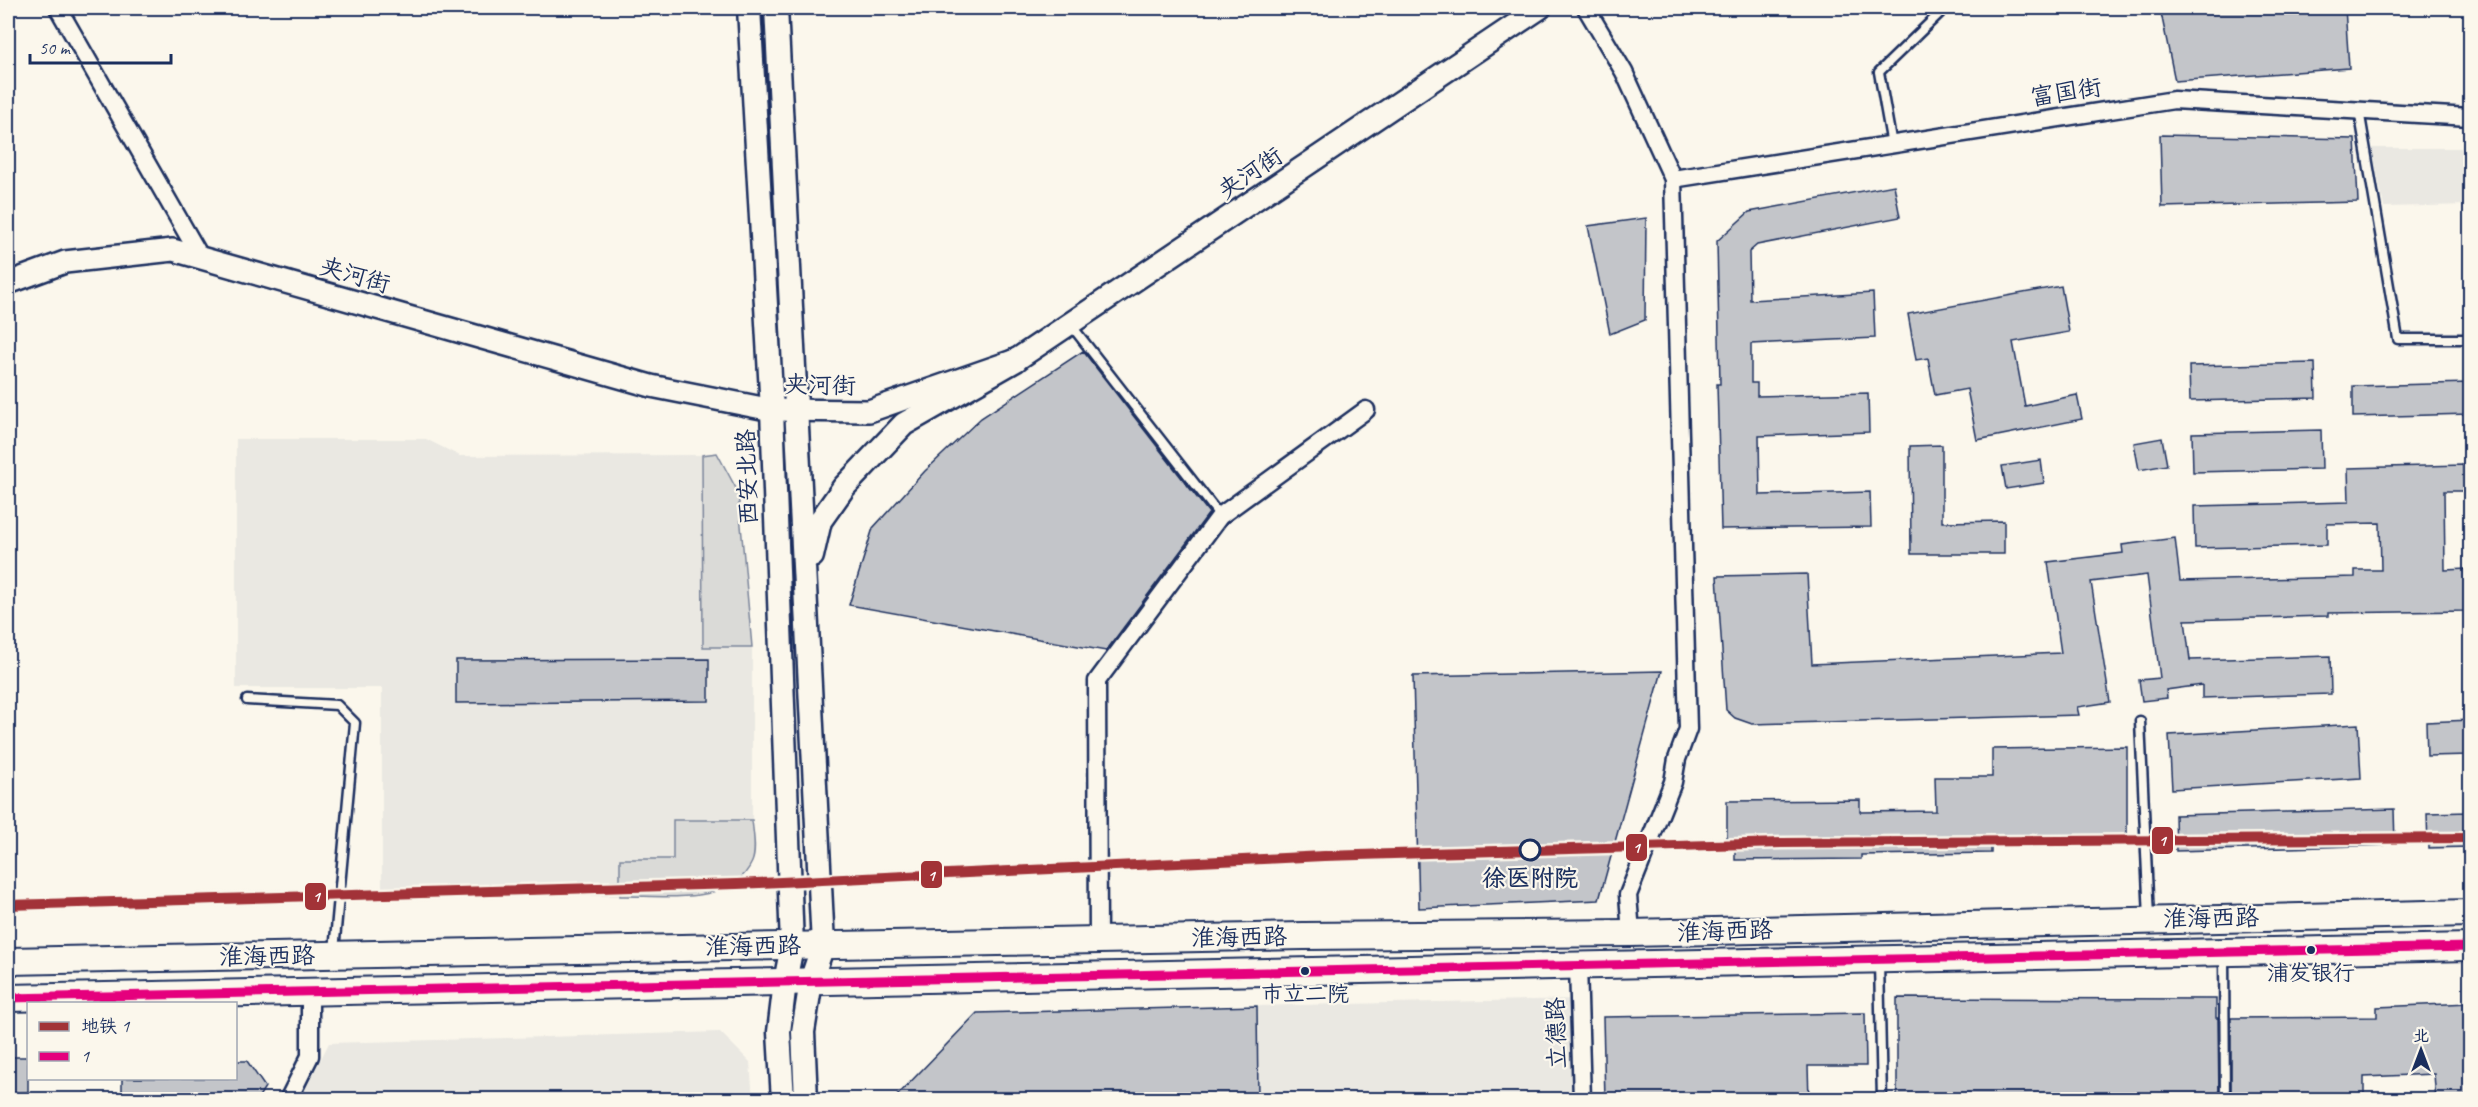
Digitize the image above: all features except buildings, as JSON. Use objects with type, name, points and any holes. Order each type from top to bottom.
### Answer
[{"type":"main road","name":"西安北路","points":[[749,8],[772,410],[792,946],[784,982],[779,1032],[783,1100]]},
{"type":"main road","points":[[776,8],[822,945],[811,981],[803,1032],[806,1100]]},
{"type":"main road","points":[[805,584],[820,521],[844,487],[904,424],[1016,360]]},
{"type":"main road","name":"淮海西路","points":[[8,961],[1098,940],[1631,933],[2470,913]]},
{"type":"main road","name":"淮海西路","points":[[8,998],[2470,946]]},
{"type":"street","points":[[58,8],[201,258]]},
{"type":"street","name":"夹河街","points":[[8,283],[65,262],[173,250],[651,386],[772,410],[869,411],[1016,360],[1540,8]]},
{"type":"street","points":[[1586,8],[1624,72],[1673,179],[1688,729],[1677,759],[1673,782],[1628,895],[1631,933]]},
{"type":"street","name":"富国街","points":[[1673,179],[1892,146],[2041,119],[2174,100],[2470,117]]},
{"type":"street","points":[[1098,940],[1097,681],[1220,516],[1366,410]]},
{"type":"street","name":"立德路","points":[[1578,965],[1582,1100]]},
{"type":"street","points":[[288,1100],[310,1056],[310,991]]},
{"type":"lane","points":[[1892,146],[1879,72],[1945,8]]},
{"type":"lane","points":[[2359,110],[2398,339],[2470,339]]},
{"type":"lane","points":[[1070,324],[1220,516]]},
{"type":"lane","points":[[247,700],[337,705],[355,723],[334,954]]},
{"type":"lane","points":[[2140,721],[2149,919]]},
{"type":"lane","points":[[2224,952],[2225,1100]]},
{"type":"lane","points":[[1879,959],[1882,1100]]},
{"type":"shaded area","points":[[2372,148],[2470,148],[2470,205],[2384,207]]},
{"type":"shaded area","points":[[236,439],[426,439],[460,456],[702,455],[703,647],[752,647],[752,820],[673,820],[673,859],[620,859],[620,896],[382,896],[382,688],[236,688]]},
{"type":"shaded area","points":[[717,453],[738,492],[752,647],[703,647],[702,455]]},
{"type":"shaded area","points":[[673,820],[752,820],[754,847],[752,862],[742,876],[729,886],[712,892],[675,897],[620,896],[620,859],[673,859]]},
{"type":"shaded area","points":[[1579,999],[1583,1099],[1258,1099],[1257,1006]]},
{"type":"shaded area","points":[[720,1032],[750,1062],[753,1099],[301,1099],[329,1043]]},
{"type":"metro line","name":"1","points":[[8,905],[737,884],[1324,856],[1782,843],[2470,838]]},
{"type":"transit line","name":"1","points":[[8,998],[2470,947]]},
{"type":"place","name":"徐医附院","points":[[1530,850]]},
{"type":"place","name":"浦发银行","points":[[2311,950]]},
{"type":"place","name":"市立二院","points":[[1305,971]]}]
